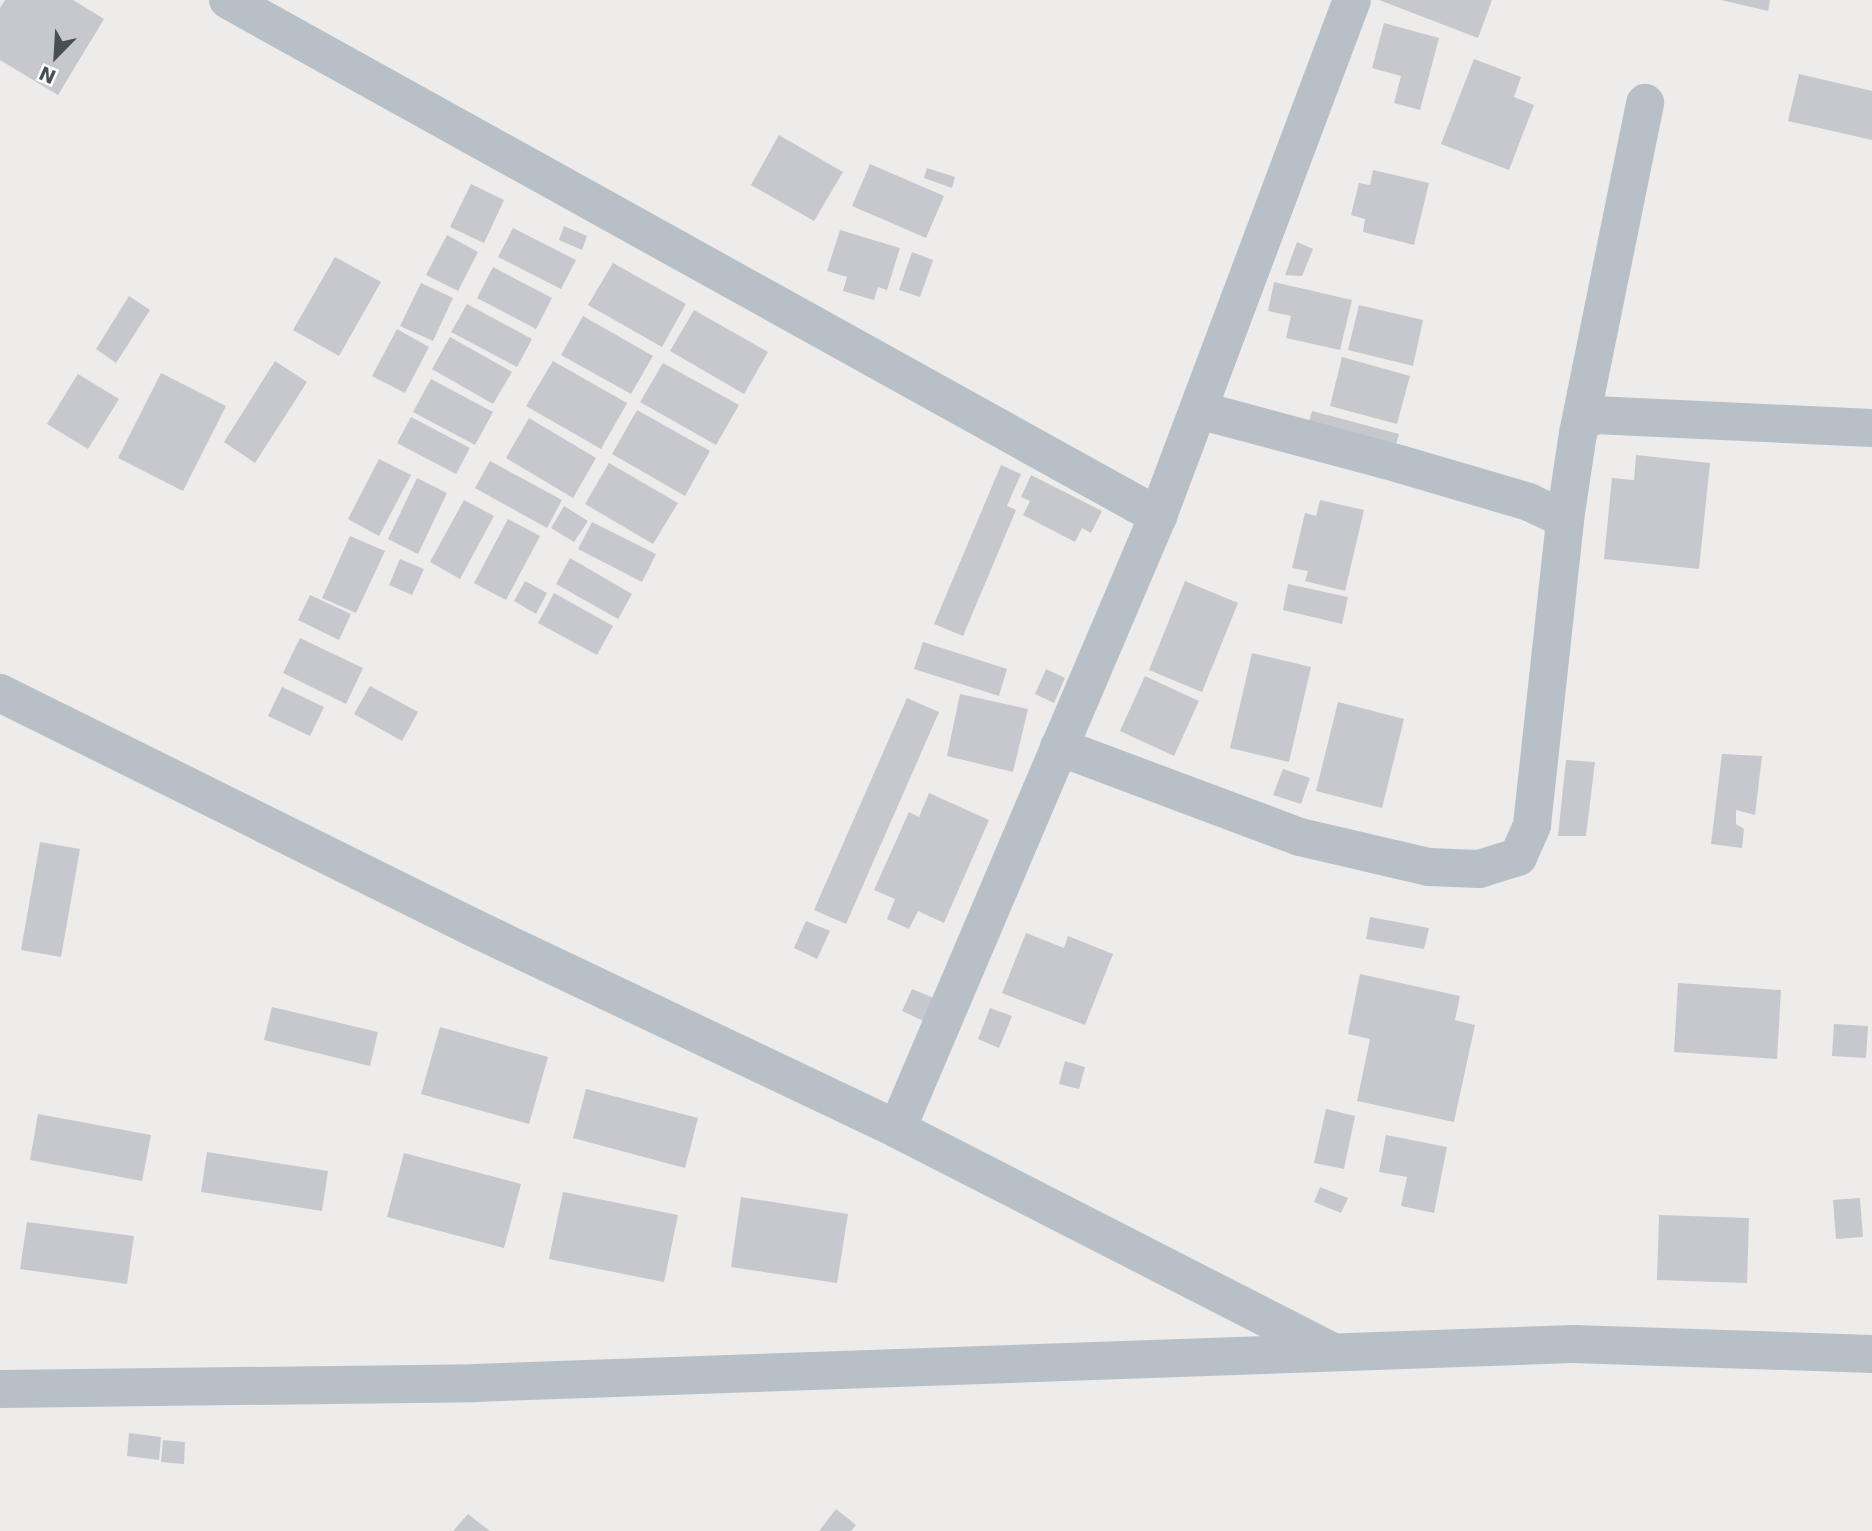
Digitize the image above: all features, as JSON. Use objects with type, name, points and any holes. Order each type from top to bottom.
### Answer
[{"type":"street","points":[[228,0],[1158,516]]},
{"type":"street","points":[[897,1129],[1158,516],[1352,0]]},
{"type":"street","points":[[1059,747],[1300,837],[1429,867],[1479,869],[1518,857],[1532,825],[1565,519],[1645,103]]},
{"type":"street","points":[[1199,410],[1503,495],[1565,519]]},
{"type":"street","points":[[1582,422],[1595,415],[1872,428]]},
{"type":"street","points":[[0,693],[476,929],[897,1129],[1332,1352]]},
{"type":"street","points":[[0,1389],[475,1383],[1573,1343],[1872,1354]]},
{"type":"building","points":[[5,0],[73,0],[104,19],[58,95],[0,60],[0,8]]},
{"type":"building","points":[[1379,0],[1492,0],[1478,38]]},
{"type":"building","points":[[1721,0],[1770,0],[1768,11]]},
{"type":"building","points":[[1384,23],[1439,38],[1420,110],[1394,103],[1401,76],[1372,68]]},
{"type":"building","points":[[1474,59],[1521,77],[1514,97],[1534,105],[1509,170],[1441,144]]},
{"type":"building","points":[[1799,74],[1872,91],[1872,140],[1788,121]]},
{"type":"building","points":[[779,135],[843,172],[814,221],[751,185]]},
{"type":"building","points":[[870,164],[944,196],[926,238],[852,206]]},
{"type":"building","points":[[927,168],[955,177],[952,188],[924,178]]},
{"type":"building","points":[[1373,170],[1429,183],[1414,245],[1363,232],[1365,219],[1351,215],[1359,183],[1370,185]]},
{"type":"building","points":[[471,184],[504,200],[484,243],[450,227]]},
{"type":"building","points":[[564,226],[587,236],[582,250],[559,240]]},
{"type":"building","points":[[513,228],[576,260],[561,289],[498,257]]},
{"type":"building","points":[[840,230],[900,248],[887,290],[878,287],[874,300],[843,291],[847,277],[827,271]]},
{"type":"building","points":[[447,235],[478,252],[458,291],[426,275]]},
{"type":"building","points":[[1297,242],[1313,249],[1302,276],[1285,275]]},
{"type":"building","points":[[912,252],[933,260],[920,297],[899,290]]},
{"type":"building","points":[[335,257],[381,282],[339,356],[293,330]]},
{"type":"building","points":[[613,263],[686,304],[662,347],[588,305]]},
{"type":"building","points":[[493,267],[552,298],[536,329],[477,298]]},
{"type":"building","points":[[1274,282],[1352,300],[1340,350],[1286,338],[1291,316],[1268,311]]},
{"type":"building","points":[[421,283],[453,298],[433,341],[400,326]]},
{"type":"building","points":[[129,296],[150,310],[116,363],[96,349]]},
{"type":"building","points":[[467,304],[532,339],[517,367],[451,332]]},
{"type":"building","points":[[1359,305],[1423,320],[1413,366],[1348,350]]},
{"type":"building","points":[[694,310],[768,352],[744,394],[670,351]]},
{"type":"building","points":[[583,316],[653,356],[631,394],[561,355]]},
{"type":"building","points":[[397,329],[429,347],[405,393],[372,376]]},
{"type":"building","points":[[450,337],[512,372],[493,404],[432,369]]},
{"type":"building","points":[[1342,357],[1410,376],[1397,424],[1330,406]]},
{"type":"building","points":[[275,361],[307,382],[255,463],[224,442]]},
{"type":"building","points":[[553,361],[627,403],[601,449],[526,406]]},
{"type":"building","points":[[663,363],[739,405],[716,445],[640,402]]},
{"type":"building","points":[[161,373],[226,406],[183,491],[118,458]]},
{"type":"building","points":[[78,374],[119,399],[88,449],[47,424]]},
{"type":"building","points":[[431,379],[493,412],[475,445],[413,412]]},
{"type":"building","points":[[637,410],[710,451],[685,496],[612,454]]},
{"type":"building","points":[[1312,411],[1399,434],[1394,452],[1307,429]]},
{"type":"building","points":[[411,417],[470,448],[456,474],[397,443]]},
{"type":"building","points":[[529,418],[596,458],[573,498],[506,458]]},
{"type":"building","points":[[1636,455],[1710,463],[1699,569],[1604,559],[1612,478],[1634,480]]},
{"type":"building","points":[[379,459],[411,475],[379,536],[348,519]]},
{"type":"building","points":[[490,461],[562,500],[547,528],[475,488]]},
{"type":"building","points":[[609,463],[678,503],[653,544],[585,504]]},
{"type":"building","points":[[1001,465],[1021,474],[1007,506],[1016,510],[963,636],[934,624]]},
{"type":"building","points":[[1031,475],[1102,511],[1091,533],[1082,528],[1075,542],[1023,515],[1030,501],[1021,497]]},
{"type":"building","points":[[417,478],[447,493],[418,554],[388,539]]},
{"type":"building","points":[[464,500],[494,516],[460,579],[430,562]]},
{"type":"building","points":[[1320,500],[1364,510],[1345,591],[1305,581],[1308,571],[1292,568],[1305,513],[1316,516]]},
{"type":"building","points":[[564,506],[588,521],[574,542],[551,528]]},
{"type":"building","points":[[508,519],[540,536],[506,600],[474,583]]},
{"type":"building","points":[[592,522],[656,554],[642,582],[578,549]]},
{"type":"building","points":[[350,536],[385,551],[356,613],[322,598]]},
{"type":"building","points":[[570,558],[632,594],[618,619],[556,584]]},
{"type":"building","points":[[400,559],[424,569],[412,595],[389,585]]},
{"type":"building","points":[[525,581],[547,593],[536,614],[514,601]]},
{"type":"building","points":[[1185,581],[1238,603],[1202,692],[1149,670]]},
{"type":"building","points":[[1288,584],[1348,597],[1342,624],[1283,610]]},
{"type":"building","points":[[554,593],[613,626],[597,655],[538,623]]},
{"type":"building","points":[[310,595],[351,614],[339,640],[298,620]]},
{"type":"building","points":[[300,638],[363,668],[346,704],[283,673]]},
{"type":"building","points":[[923,642],[1007,669],[999,696],[914,669]]},
{"type":"building","points":[[1252,653],[1311,667],[1289,762],[1230,748]]},
{"type":"building","points":[[1046,669],[1065,678],[1054,703],[1035,694]]},
{"type":"building","points":[[1145,676],[1199,701],[1174,756],[1120,731]]},
{"type":"building","points":[[370,686],[418,712],[402,741],[354,714]]},
{"type":"building","points":[[282,687],[324,707],[310,736],[268,716]]},
{"type":"building","points":[[960,694],[1028,709],[1013,772],[947,756]]},
{"type":"building","points":[[907,698],[939,712],[846,924],[814,910]]},
{"type":"building","points":[[1338,702],[1404,719],[1382,808],[1316,791]]},
{"type":"building","points":[[1722,754],[1762,756],[1755,815],[1736,810],[1736,824],[1744,829],[1742,848],[1711,844]]},
{"type":"building","points":[[1566,760],[1595,762],[1586,836],[1558,836]]},
{"type":"building","points":[[1283,769],[1310,778],[1301,804],[1273,795]]},
{"type":"building","points":[[929,793],[989,820],[944,923],[918,911],[909,929],[887,919],[895,899],[874,890],[909,812],[919,817]]},
{"type":"building","points":[[40,842],[80,849],[61,957],[21,950]]},
{"type":"building","points":[[1370,917],[1429,928],[1424,949],[1366,939]]},
{"type":"building","points":[[806,921],[830,931],[817,959],[794,948]]},
{"type":"building","points":[[1026,933],[1064,948],[1068,936],[1113,954],[1085,1025],[1002,993]]},
{"type":"building","points":[[1360,974],[1460,996],[1455,1020],[1475,1025],[1454,1122],[1357,1101],[1370,1039],[1348,1034]]},
{"type":"building","points":[[1678,983],[1781,990],[1777,1059],[1674,1052]]},
{"type":"building","points":[[912,989],[936,999],[926,1022],[902,1011]]},
{"type":"building","points":[[272,1007],[378,1032],[370,1066],[264,1040]]},
{"type":"building","points":[[990,1008],[1012,1016],[999,1048],[978,1039]]},
{"type":"building","points":[[1834,1024],[1868,1026],[1866,1058],[1832,1056]]},
{"type":"building","points":[[440,1027],[548,1057],[529,1124],[421,1094]]},
{"type":"building","points":[[1065,1061],[1085,1067],[1079,1089],[1059,1084]]},
{"type":"building","points":[[586,1089],[698,1118],[685,1168],[573,1138]]},
{"type":"building","points":[[1326,1109],[1355,1116],[1344,1169],[1314,1163]]},
{"type":"building","points":[[38,1114],[151,1135],[142,1181],[30,1160]]},
{"type":"building","points":[[1386,1135],[1447,1147],[1434,1213],[1401,1206],[1407,1177],[1379,1172]]},
{"type":"building","points":[[207,1152],[328,1171],[322,1211],[201,1192]]},
{"type":"building","points":[[404,1153],[521,1184],[504,1248],[387,1217]]},
{"type":"building","points":[[1320,1187],[1348,1198],[1341,1213],[1314,1202]]},
{"type":"building","points":[[563,1192],[678,1215],[664,1282],[549,1259]]},
{"type":"building","points":[[741,1197],[848,1214],[837,1283],[731,1267]]},
{"type":"building","points":[[1860,1198],[1863,1237],[1836,1239],[1833,1200]]},
{"type":"building","points":[[1659,1215],[1749,1218],[1747,1283],[1657,1280]]},
{"type":"building","points":[[27,1222],[134,1236],[127,1284],[20,1269]]},
{"type":"building","points":[[129,1433],[161,1437],[159,1460],[127,1456]]},
{"type":"building","points":[[163,1440],[185,1442],[184,1464],[161,1462]]},
{"type":"building","points":[[836,1509],[856,1525],[851,1531],[819,1531]]},
{"type":"building","points":[[468,1514],[490,1531],[453,1531]]}]
